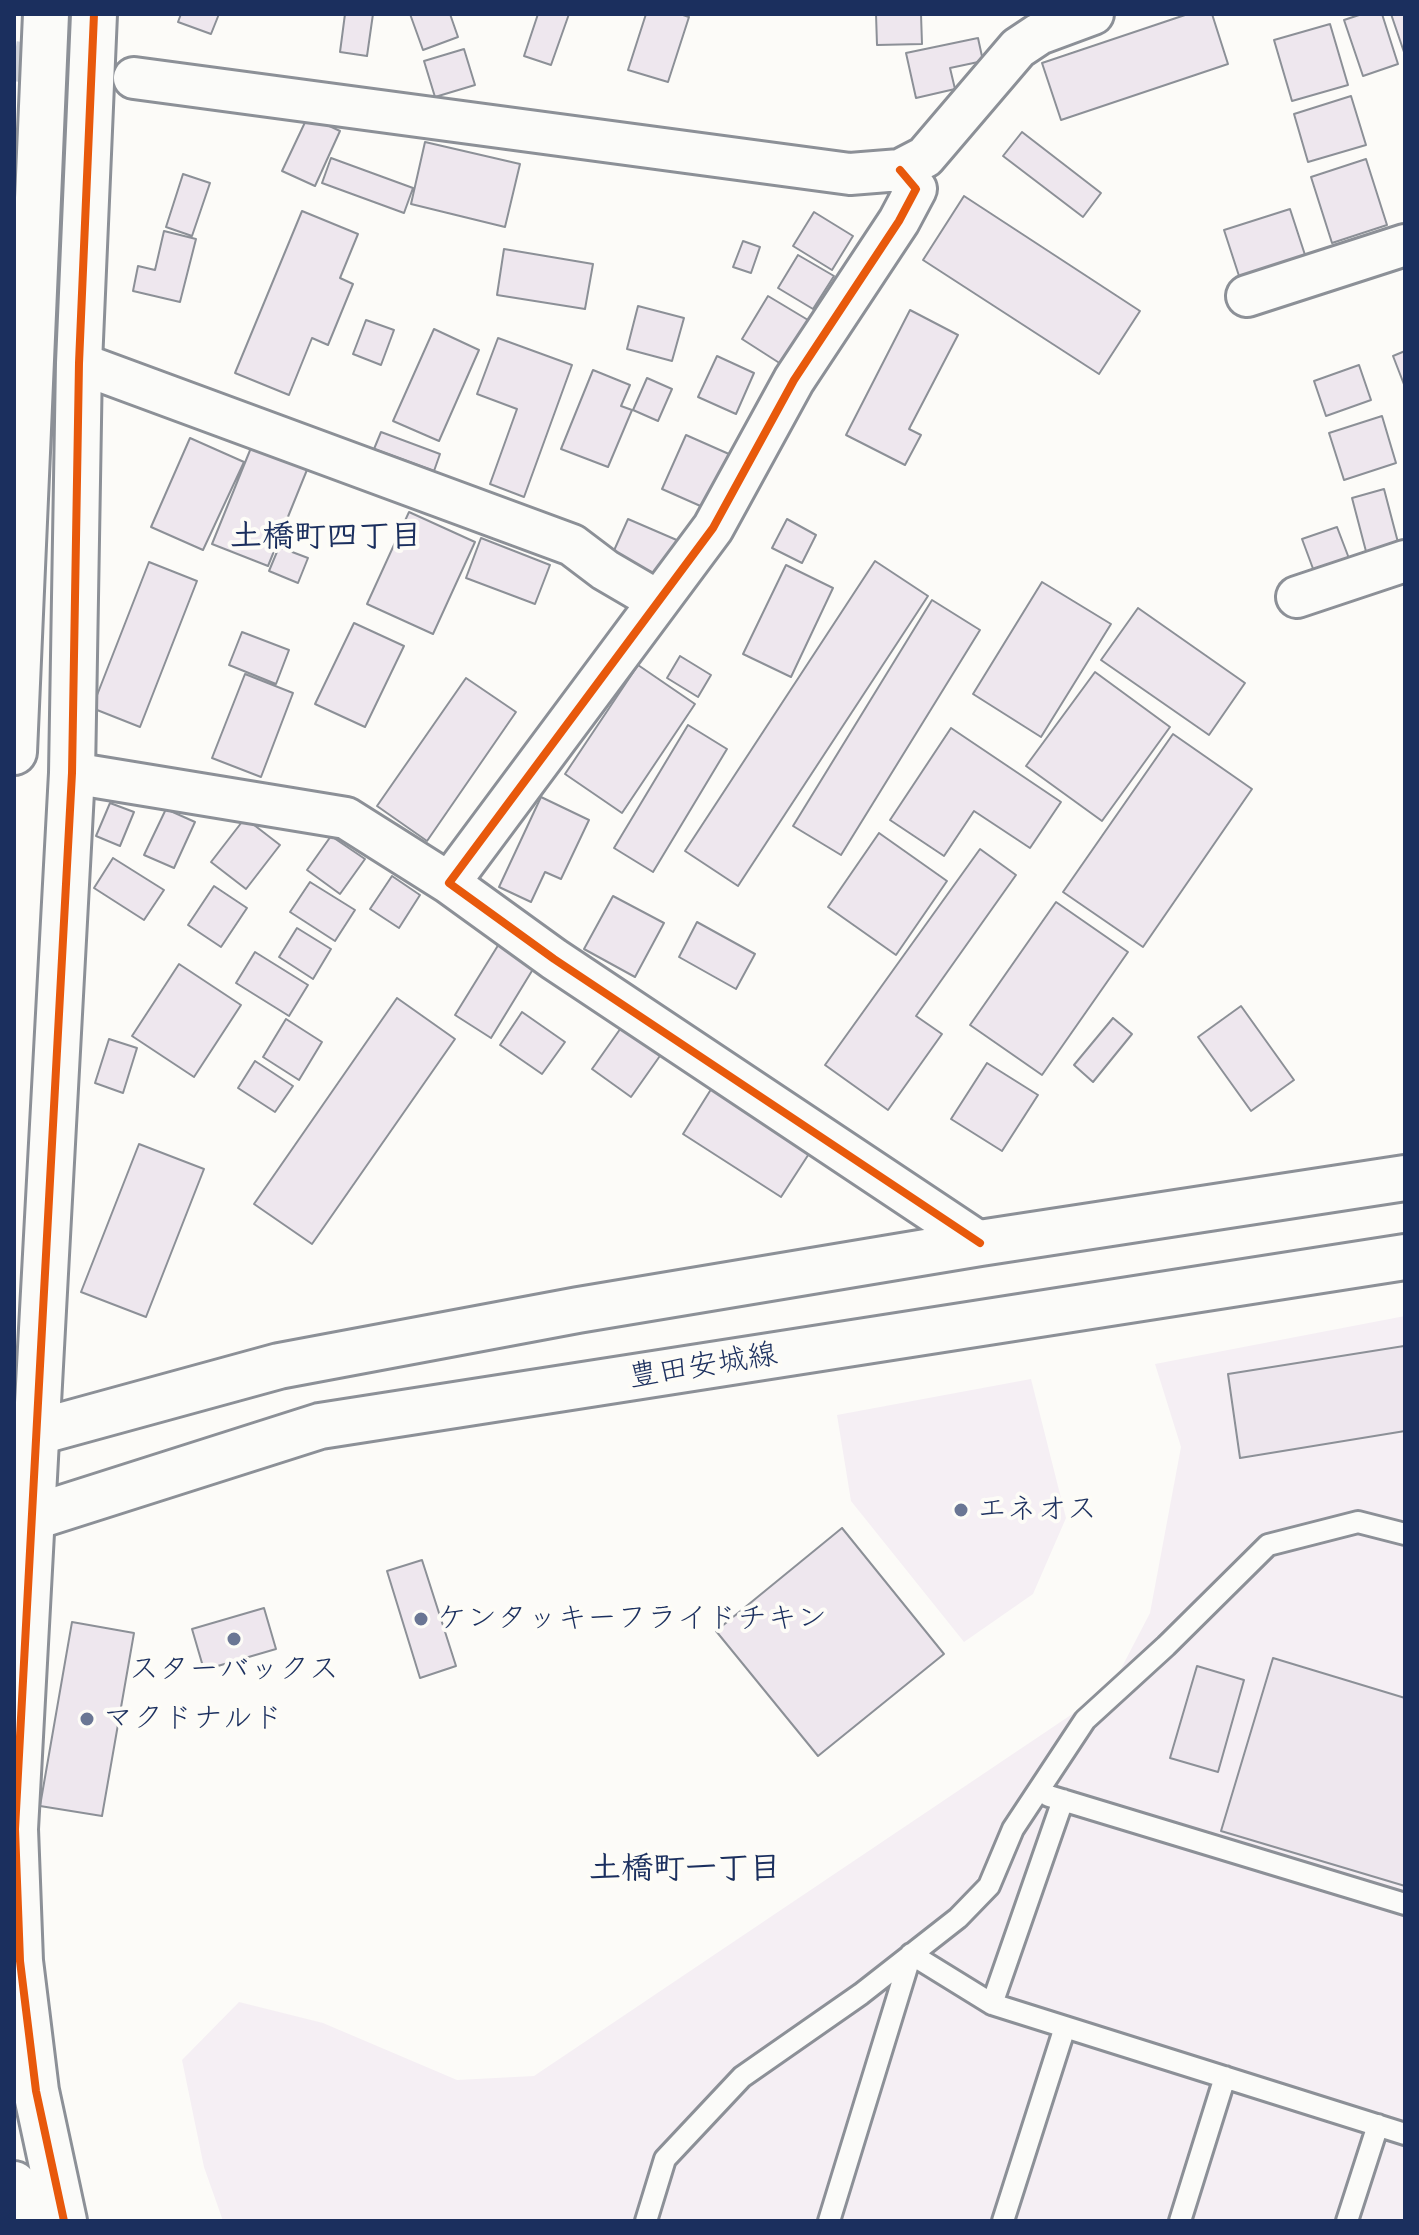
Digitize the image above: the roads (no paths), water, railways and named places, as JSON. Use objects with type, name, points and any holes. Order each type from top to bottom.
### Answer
[{"type":"street","points":[[14,752],[46,14]]},
{"type":"street","points":[[64,2221],[36,2091],[20,1961],[15,1829],[26,1437],[72,773],[79,363],[94,14]]},
{"type":"street","points":[[134,78],[850,174],[900,170],[925,157],[1036,24],[1093,14]]},
{"type":"street","points":[[449,883],[713,528],[794,380],[899,221],[916,189],[900,170]]},
{"type":"street","points":[[1247,296],[1405,245]]},
{"type":"street","points":[[79,363],[572,545],[605,570],[658,601]]},
{"type":"street","points":[[1297,597],[1405,561]]},
{"type":"street","points":[[72,773],[346,818],[449,883],[554,959],[980,1243]]},
{"type":"street","points":[[26,1437],[279,1366],[578,1310],[980,1243],[1405,1178]]},
{"type":"street","name":"豊田安城線","points":[[22,1522],[320,1426],[1405,1257]]},
{"type":"street","points":[[14,2184],[22,2221]]},
{"type":"lane","points":[[646,2221],[665,2159],[742,2077],[861,1994],[958,1918],[989,1886],[1013,1829],[1085,1720],[1166,1646],[1268,1545],[1358,1522],[1405,1534]]},
{"type":"lane","points":[[1037,1792],[1405,1904]]},
{"type":"lane","points":[[992,2004],[1063,1800]]},
{"type":"lane","points":[[911,1954],[992,2004],[1405,2134]]},
{"type":"lane","points":[[829,2221],[911,1954]]},
{"type":"lane","points":[[1003,2221],[1065,2027]]},
{"type":"lane","points":[[1180,2221],[1225,2077]]},
{"type":"lane","points":[[1347,2221],[1378,2125]]},
{"type":"tunnel","points":[[14,61],[134,78]]},
{"type":"place","name":"エネオス","points":[[961,1510]]},
{"type":"place","name":"ケンタッキーフライドチキン","points":[[421,1619]]},
{"type":"place","name":"スターバックス","points":[[234,1639]]},
{"type":"place","name":"マクドナルド","points":[[87,1719]]},
{"type":"district","name":"土橋町四丁目","points":[[326,537]]},
{"type":"district","name":"土橋町一丁目","points":[[685,1869]]}]
